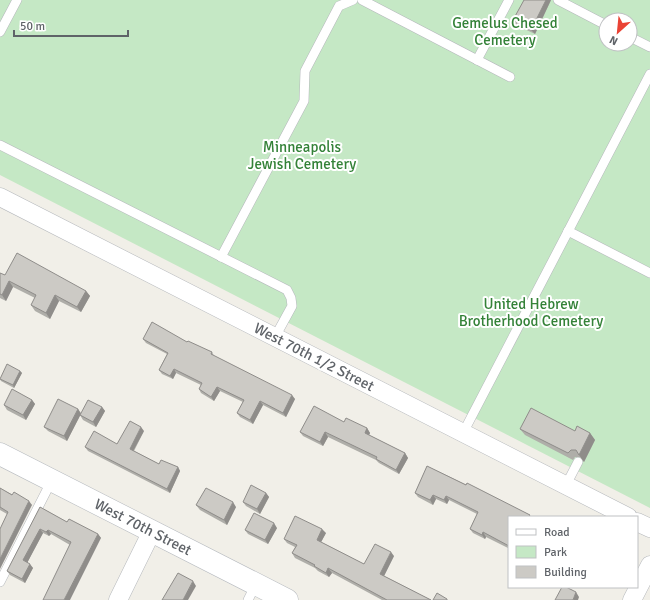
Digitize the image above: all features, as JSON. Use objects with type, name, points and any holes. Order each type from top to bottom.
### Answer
[{"type":"street","name":"West 70th 1/2 Street","points":[[0,196],[626,516]]},
{"type":"street","name":"West 70th Street","points":[[0,454],[152,531],[252,592],[287,600]]},
{"type":"street","points":[[638,522],[650,528]]},
{"type":"street","points":[[118,600],[152,531]]},
{"type":"street","points":[[632,600],[650,565]]},
{"type":"lane","points":[[0,32],[17,0]]},
{"type":"lane","points":[[221,257],[304,100],[305,71],[339,6],[351,0]]},
{"type":"lane","points":[[362,0],[510,77]]},
{"type":"lane","points":[[477,60],[509,0]]},
{"type":"lane","points":[[558,0],[570,3],[598,20]]},
{"type":"lane","points":[[638,41],[650,47]]},
{"type":"lane","points":[[464,433],[650,74]]},
{"type":"lane","points":[[0,145],[287,290],[291,298],[292,306],[275,337]]},
{"type":"lane","points":[[568,231],[650,273]]},
{"type":"lane","points":[[566,485],[578,462]]},
{"type":"lane","points":[[0,582],[52,480]]},
{"type":"green space","points":[[0,0],[650,0],[650,508],[0,175]]},
{"type":"building","points":[[524,0],[546,0],[531,30],[513,20]]},
{"type":"building","points":[[17,253],[86,291],[77,307],[55,295],[46,313],[31,305],[36,295],[9,281],[2,295],[0,294],[0,273],[5,275]]},
{"type":"building","points":[[152,322],[187,342],[188,341],[212,352],[211,354],[292,395],[283,413],[260,401],[250,420],[237,413],[244,400],[217,387],[211,397],[199,389],[202,383],[174,369],[170,376],[159,370],[168,353],[143,339]]},
{"type":"building","points":[[7,364],[20,371],[13,385],[0,379]]},
{"type":"building","points":[[12,389],[32,400],[23,415],[4,405]]},
{"type":"building","points":[[58,399],[78,409],[64,436],[44,427]]},
{"type":"building","points":[[88,400],[102,407],[93,422],[80,415]]},
{"type":"building","points":[[314,406],[344,422],[346,418],[367,428],[365,433],[405,453],[396,470],[376,459],[377,457],[325,432],[320,442],[300,432]]},
{"type":"building","points":[[531,408],[575,431],[577,426],[590,433],[579,455],[576,450],[571,450],[568,453],[520,429]]},
{"type":"building","points":[[130,421],[141,427],[130,449],[159,464],[161,460],[178,467],[167,489],[85,447],[94,431],[117,444]]},
{"type":"building","points":[[427,466],[466,485],[467,483],[530,515],[508,516],[508,545],[483,532],[482,535],[470,529],[478,512],[446,496],[444,500],[433,495],[430,500],[415,493]]},
{"type":"building","points":[[251,485],[266,493],[257,509],[243,502]]},
{"type":"building","points":[[0,488],[12,495],[14,492],[29,501],[0,559],[0,529],[8,512],[0,507]]},
{"type":"building","points":[[206,488],[233,502],[224,520],[196,505]]},
{"type":"building","points":[[40,507],[67,522],[69,519],[98,534],[64,600],[43,600],[71,542],[48,530],[46,532],[40,529],[23,560],[30,564],[22,579],[7,571]]},
{"type":"building","points":[[254,513],[274,523],[265,540],[245,530]]},
{"type":"building","points":[[295,516],[322,529],[317,540],[364,564],[375,544],[391,552],[380,574],[431,600],[387,600],[328,568],[326,573],[314,566],[315,565],[292,553],[297,545],[284,539]]},
{"type":"building","points":[[178,573],[193,581],[183,600],[162,600]]},
{"type":"building","points":[[561,588],[568,588],[576,592],[573,600],[555,600]]},
{"type":"building","points":[[437,593],[447,599],[447,600],[433,600]]},
{"type":"park label","name":"Gemelus Chesed Cemetery","points":[[505,32]]},
{"type":"park label","name":"Minneapolis Jewish Cemetery","points":[[302,156]]},
{"type":"park label","name":"United Hebrew Brotherhood Cemetery","points":[[531,312]]}]
